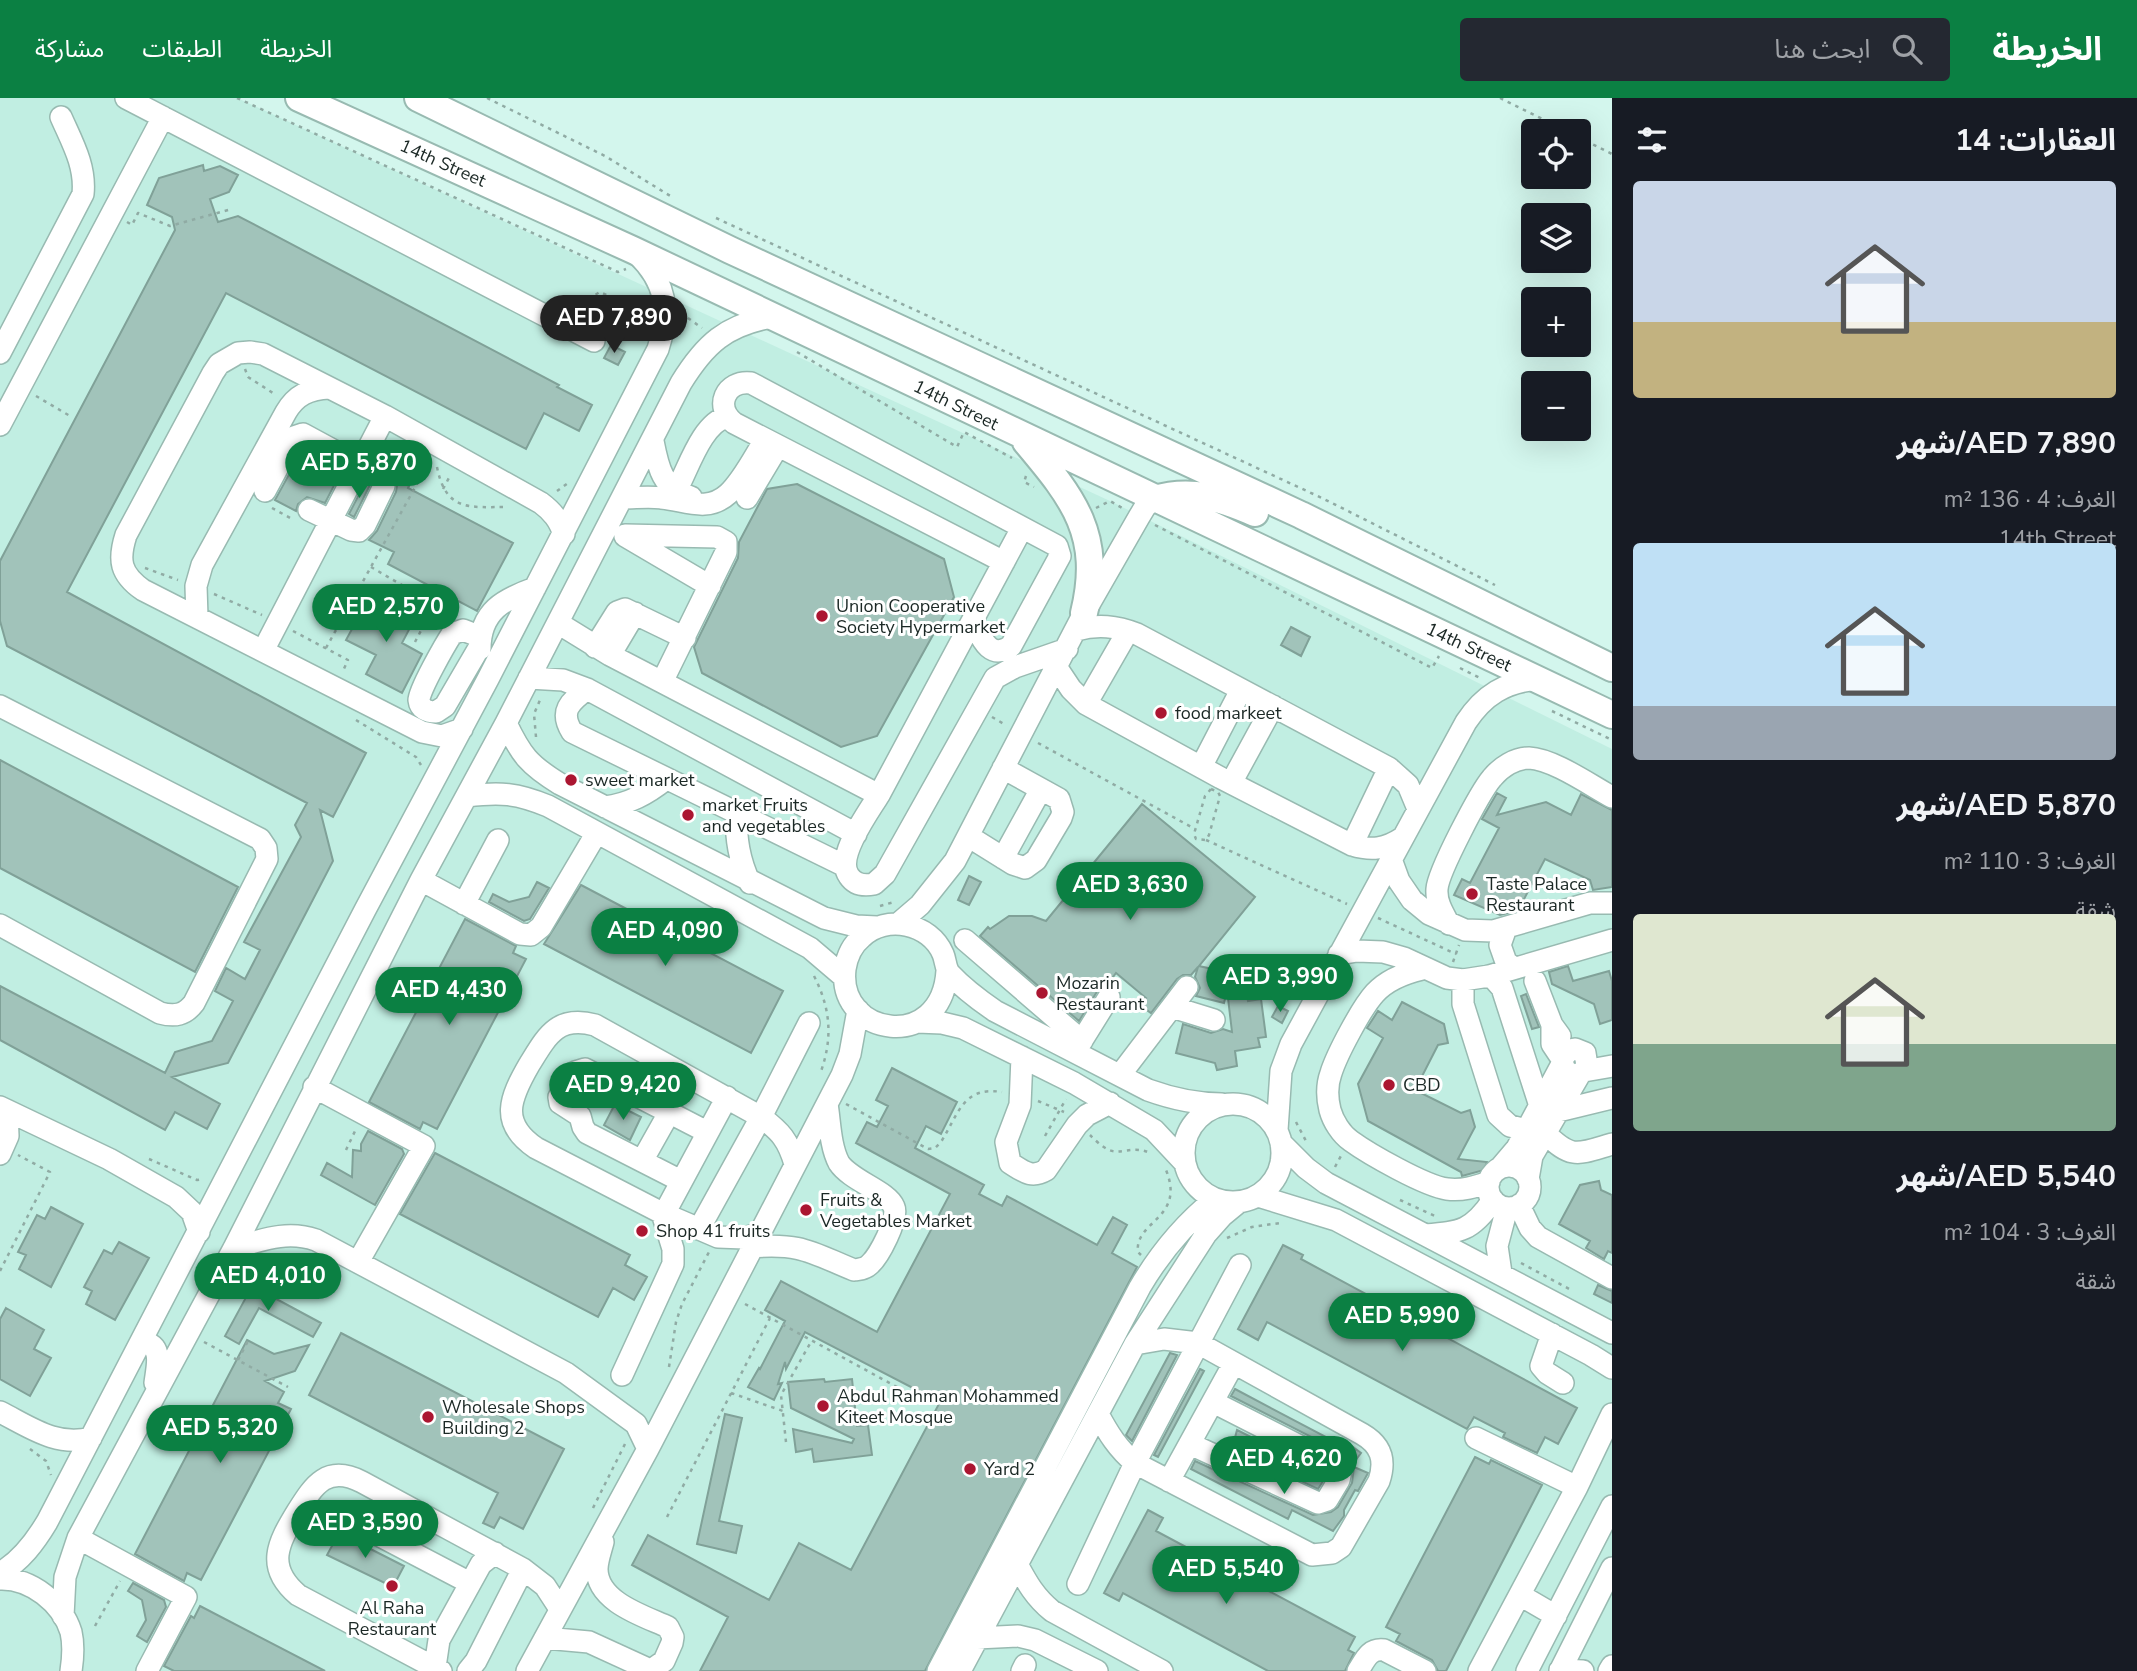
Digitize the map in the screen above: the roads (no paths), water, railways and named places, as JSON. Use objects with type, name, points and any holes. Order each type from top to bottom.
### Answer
[{"type":"main road","name":"14th Street","points":[[299,98],[633,261],[710,287],[1021,436],[1147,508],[1538,679],[1612,715]]},
{"type":"main road","points":[[418,98],[730,250],[1301,515],[1612,668]]},
{"type":"main road","points":[[710,287],[730,250]]},
{"type":"main road","points":[[1021,436],[1069,495],[1080,515],[1090,554],[1090,584],[1076,631]]},
{"type":"main road","points":[[1147,508],[1178,494],[1202,494],[1226,500],[1271,519],[1301,515]]},
{"type":"street","points":[[125,98],[594,341]]},
{"type":"street","points":[[0,353],[83,194],[85,180],[82,166],[61,117]]},
{"type":"street","points":[[0,425],[163,117]]},
{"type":"street","points":[[0,1573],[21,1557],[35,1541],[91,1438],[658,349],[664,330],[654,313],[661,286],[650,266],[633,261]]},
{"type":"street","points":[[63,1616],[65,1577],[78,1538],[234,1248],[421,880],[558,623],[616,531],[623,498],[681,383],[701,354],[714,341],[732,328],[772,317]]},
{"type":"street","points":[[462,729],[453,734],[432,736],[344,694],[143,590],[132,582],[124,570],[121,552],[126,535],[219,364],[238,354],[250,352],[263,354],[385,416],[541,503],[559,522],[564,534]]},
{"type":"street","points":[[647,370],[660,360],[667,360],[679,369],[681,383]]},
{"type":"street","points":[[973,621],[985,645],[991,650],[1005,650],[1011,646],[1060,556],[1057,545],[751,383],[733,385],[726,392],[723,409],[727,417],[766,440],[1004,562]]},
{"type":"street","points":[[197,617],[196,586],[202,565],[290,404],[301,394],[314,388],[329,388]]},
{"type":"street","points":[[263,651],[385,416]]},
{"type":"street","points":[[680,483],[708,429],[719,419],[727,417]]},
{"type":"street","points":[[265,491],[294,437],[298,435],[307,436],[360,464],[384,481],[382,491],[363,528],[355,531],[327,528],[309,510]]},
{"type":"street","points":[[653,441],[661,474],[668,486],[680,494],[694,498],[720,490],[766,440]]},
{"type":"street","points":[[623,498],[658,497],[693,505],[718,501],[733,487],[766,440]]},
{"type":"street","points":[[747,498],[766,440]]},
{"type":"street","points":[[899,923],[939,884],[955,861],[1076,631],[1147,508]]},
{"type":"street","points":[[1022,528],[856,834],[845,859],[845,866],[852,880],[858,884],[874,884],[880,880],[995,678],[1076,631],[1102,626],[1128,631],[1389,768],[1408,786],[1418,809]]},
{"type":"street","points":[[616,531],[723,538],[726,542],[726,552],[662,682]]},
{"type":"street","points":[[616,531],[710,586]]},
{"type":"street","points":[[488,679],[482,660],[481,638],[498,605],[535,589]]},
{"type":"street","points":[[603,651],[635,613],[685,638]]},
{"type":"street","points":[[558,623],[603,651],[879,795]]},
{"type":"street","points":[[1086,704],[1128,631]]},
{"type":"street","points":[[1057,668],[1070,689],[1086,704],[1352,845],[1378,849],[1389,847],[1402,838]]},
{"type":"street","points":[[529,678],[563,680],[587,689],[856,834]]},
{"type":"street","points":[[960,1671],[1135,1344],[1206,1234],[1248,1199],[1269,1187],[1278,1174],[1282,1159],[1282,1071],[1288,1053],[1309,1007],[1466,722],[1476,707],[1499,689],[1520,681],[1538,679]]},
{"type":"street","points":[[587,689],[569,704],[565,714],[566,724],[572,732],[845,866]]},
{"type":"street","points":[[1201,767],[1241,690]]},
{"type":"street","points":[[0,706],[260,839],[266,848],[267,859],[194,1003],[181,1015],[160,1013],[0,925]]},
{"type":"street","points":[[1231,783],[1273,706]]},
{"type":"street","points":[[506,723],[518,748],[536,769],[750,883],[824,918],[856,926],[877,927],[899,923],[917,928],[932,938],[943,953],[947,971],[946,987],[940,1002],[930,1014],[917,1022],[901,1027],[885,1026],[870,1020],[858,1010],[848,995],[844,977],[846,961],[863,935],[877,927]]},
{"type":"street","points":[[1457,927],[1438,901],[1438,879],[1484,790],[1502,768],[1529,758],[1542,761],[1612,797]]},
{"type":"street","points":[[968,836],[1025,868],[1031,865],[1061,818],[1063,812],[1059,799],[1003,768]]},
{"type":"street","points":[[1352,845],[1389,768]]},
{"type":"street","points":[[605,807],[632,801],[650,792],[666,779]]},
{"type":"street","points":[[1003,858],[1041,789]]},
{"type":"street","points":[[467,796],[497,792],[523,795],[548,806],[810,948],[844,977]]},
{"type":"street","points":[[736,813],[740,858],[750,883]]},
{"type":"street","points":[[421,880],[526,936],[537,932],[596,834]]},
{"type":"street","points":[[464,904],[498,840]]},
{"type":"street","points":[[1391,859],[1399,881],[1412,900],[1429,914],[1457,927],[1486,932],[1590,903],[1612,903]]},
{"type":"street","points":[[1506,928],[1500,945],[1506,962],[1514,968]]},
{"type":"street","points":[[965,940],[1079,1047],[1120,1075],[1172,1099],[1197,1104],[1238,1103],[1254,1108],[1268,1117],[1280,1137],[1306,1168],[1326,1182],[1612,1333]]},
{"type":"street","points":[[1339,954],[1357,951],[1382,952],[1455,979],[1489,976],[1612,940]]},
{"type":"street","points":[[1422,969],[1389,981],[1371,999],[1330,1073],[1327,1092],[1330,1111],[1339,1129],[1350,1140],[1434,1186],[1528,1194],[1536,1132],[1575,1062]]},
{"type":"street","points":[[947,971],[979,1000],[996,1011],[1079,1047]]},
{"type":"street","points":[[1489,976],[1502,988],[1549,1109]]},
{"type":"street","points":[[1455,979],[1498,1115],[1510,1126],[1536,1132],[1562,1149],[1576,1153],[1612,1144]]},
{"type":"street","points":[[1535,981],[1552,1025],[1575,1062],[1595,1071],[1612,1066]]},
{"type":"street","points":[[1120,1075],[1187,987]]},
{"type":"street","points":[[1079,1047],[1109,998]]},
{"type":"street","points":[[1172,1007],[1214,1020]]},
{"type":"street","points":[[527,1671],[560,1609],[599,1517],[648,1449],[827,1104],[850,1054],[858,1010]]},
{"type":"street","points":[[795,1164],[784,1136],[761,1117],[609,1031],[582,1021],[556,1028],[545,1038],[516,1087],[511,1101],[515,1129],[524,1140],[663,1213],[708,1233],[808,1249],[854,1270],[861,1269],[873,1260],[896,1216],[891,1202],[856,1179],[839,1163],[827,1104]]},
{"type":"street","points":[[917,1022],[942,1023],[964,1028],[1110,1103],[1154,1130],[1184,1162],[1190,1178],[1200,1190],[1214,1199],[1248,1199],[1336,1220],[1612,1368]]},
{"type":"street","points":[[708,1233],[808,1023]]},
{"type":"street","points":[[1022,1057],[1020,1105],[1006,1142],[1010,1163],[1025,1172],[1038,1174],[1046,1170],[1077,1125],[1087,1115],[1110,1103]]},
{"type":"street","points":[[1575,1062],[1612,1059]]},
{"type":"street","points":[[681,1181],[587,1133],[580,1116],[560,1102],[559,1097],[575,1072],[584,1069],[707,1132]]},
{"type":"street","points":[[314,1087],[424,1146],[358,1262]]},
{"type":"street","points":[[622,1375],[673,1264],[673,1250],[663,1213],[727,1097]]},
{"type":"street","points":[[1549,1109],[1612,1098]]},
{"type":"street","points":[[1184,1162],[1185,1143],[1192,1125],[1205,1112],[1222,1104]]},
{"type":"street","points":[[4,1109],[109,1159],[176,1198],[192,1212],[199,1232]]},
{"type":"street","points":[[2,1151],[8,1136],[4,1109]]},
{"type":"street","points":[[642,1161],[669,1113]]},
{"type":"street","points":[[1425,1235],[1463,1230],[1473,1225],[1501,1193],[1517,1148],[1536,1132]]},
{"type":"street","points":[[242,1148],[243,1171],[247,1183],[258,1188],[264,1187]]},
{"type":"street","points":[[1501,1273],[1497,1246],[1506,1167],[1519,1169],[1528,1179]]},
{"type":"street","points":[[1501,1193],[1538,1237],[1612,1278]]},
{"type":"street","points":[[938,1671],[1140,1287],[1182,1228],[1214,1199]]},
{"type":"street","points":[[234,1248],[285,1234],[316,1240],[566,1373],[636,1424],[648,1449]]},
{"type":"street","points":[[1078,1584],[1135,1463],[1240,1265]]},
{"type":"street","points":[[1552,1334],[1541,1366],[1563,1383]]},
{"type":"street","points":[[1098,1414],[1117,1445],[1135,1463],[1312,1555],[1332,1553],[1341,1547],[1353,1527],[1382,1470],[1382,1459],[1371,1439],[1198,1343],[1164,1339],[1135,1344]]},
{"type":"street","points":[[142,1342],[153,1345],[158,1356],[153,1396]]},
{"type":"street","points":[[1169,1481],[1234,1363]]},
{"type":"street","points":[[1189,1444],[1318,1503],[1326,1500],[1339,1480],[1341,1471],[1335,1464],[1213,1402]]},
{"type":"street","points":[[0,1412],[54,1439],[79,1441],[91,1438]]},
{"type":"street","points":[[1479,1671],[1577,1487],[1612,1414]]},
{"type":"street","points":[[1476,1438],[1577,1487]]},
{"type":"street","points":[[495,1553],[481,1564],[439,1640],[438,1669],[298,1595],[288,1586],[277,1560],[284,1534],[319,1482],[340,1475],[352,1476],[495,1553],[523,1569],[545,1586],[560,1609]]},
{"type":"street","points":[[1527,1671],[1612,1506]]},
{"type":"street","points":[[344,1517],[470,1583]]},
{"type":"street","points":[[545,1638],[589,1642],[648,1669],[660,1666],[664,1661],[672,1643],[672,1631],[607,1594],[600,1583],[597,1569],[599,1517]]},
{"type":"street","points":[[78,1538],[186,1597],[147,1671]]},
{"type":"street","points":[[1017,1564],[1038,1600],[1052,1611],[1162,1671]]},
{"type":"street","points":[[468,1671],[476,1661],[523,1569]]},
{"type":"street","points":[[0,1580],[7,1579],[29,1585],[49,1598],[63,1616],[70,1632],[73,1649],[71,1671]]},
{"type":"street","points":[[1583,1671],[1560,1671],[1609,1580]]},
{"type":"street","points":[[1520,1595],[1556,1616]]},
{"type":"street","points":[[977,1638],[1017,1636],[1035,1640],[1097,1671]]},
{"type":"street","points":[[73,1649],[90,1671]]},
{"type":"street","points":[[1358,1671],[1369,1654],[1379,1649],[1425,1671]]},
{"type":"street","points":[[1609,1671],[1612,1666]]},
{"type":"place","name":"Union Cooperative Society Hypermarket","points":[[822,616]]},
{"type":"place","name":"food markeet","points":[[1161,713]]},
{"type":"place","name":"sweet market","points":[[571,780]]},
{"type":"place","name":"market Fruits and vegetables","points":[[688,815]]},
{"type":"place","name":"Taste Palace Restaurant","points":[[1472,894]]},
{"type":"place","name":"Mozarin Restaurant","points":[[1042,993]]},
{"type":"place","name":"CBD","points":[[1389,1085]]},
{"type":"place","name":"Fruits & Vegetables Market","points":[[806,1210]]},
{"type":"place","name":"Shop 41 fruits","points":[[642,1231]]},
{"type":"place","name":"Abdul Rahman Mohammed Kiteet Mosque","points":[[823,1406]]},
{"type":"place","name":"Wholesale Shops Building 2","points":[[428,1417]]},
{"type":"place","name":"Yard 2","points":[[970,1469]]},
{"type":"place","name":"Al Raha Restaurant","points":[[392,1586]]}]
